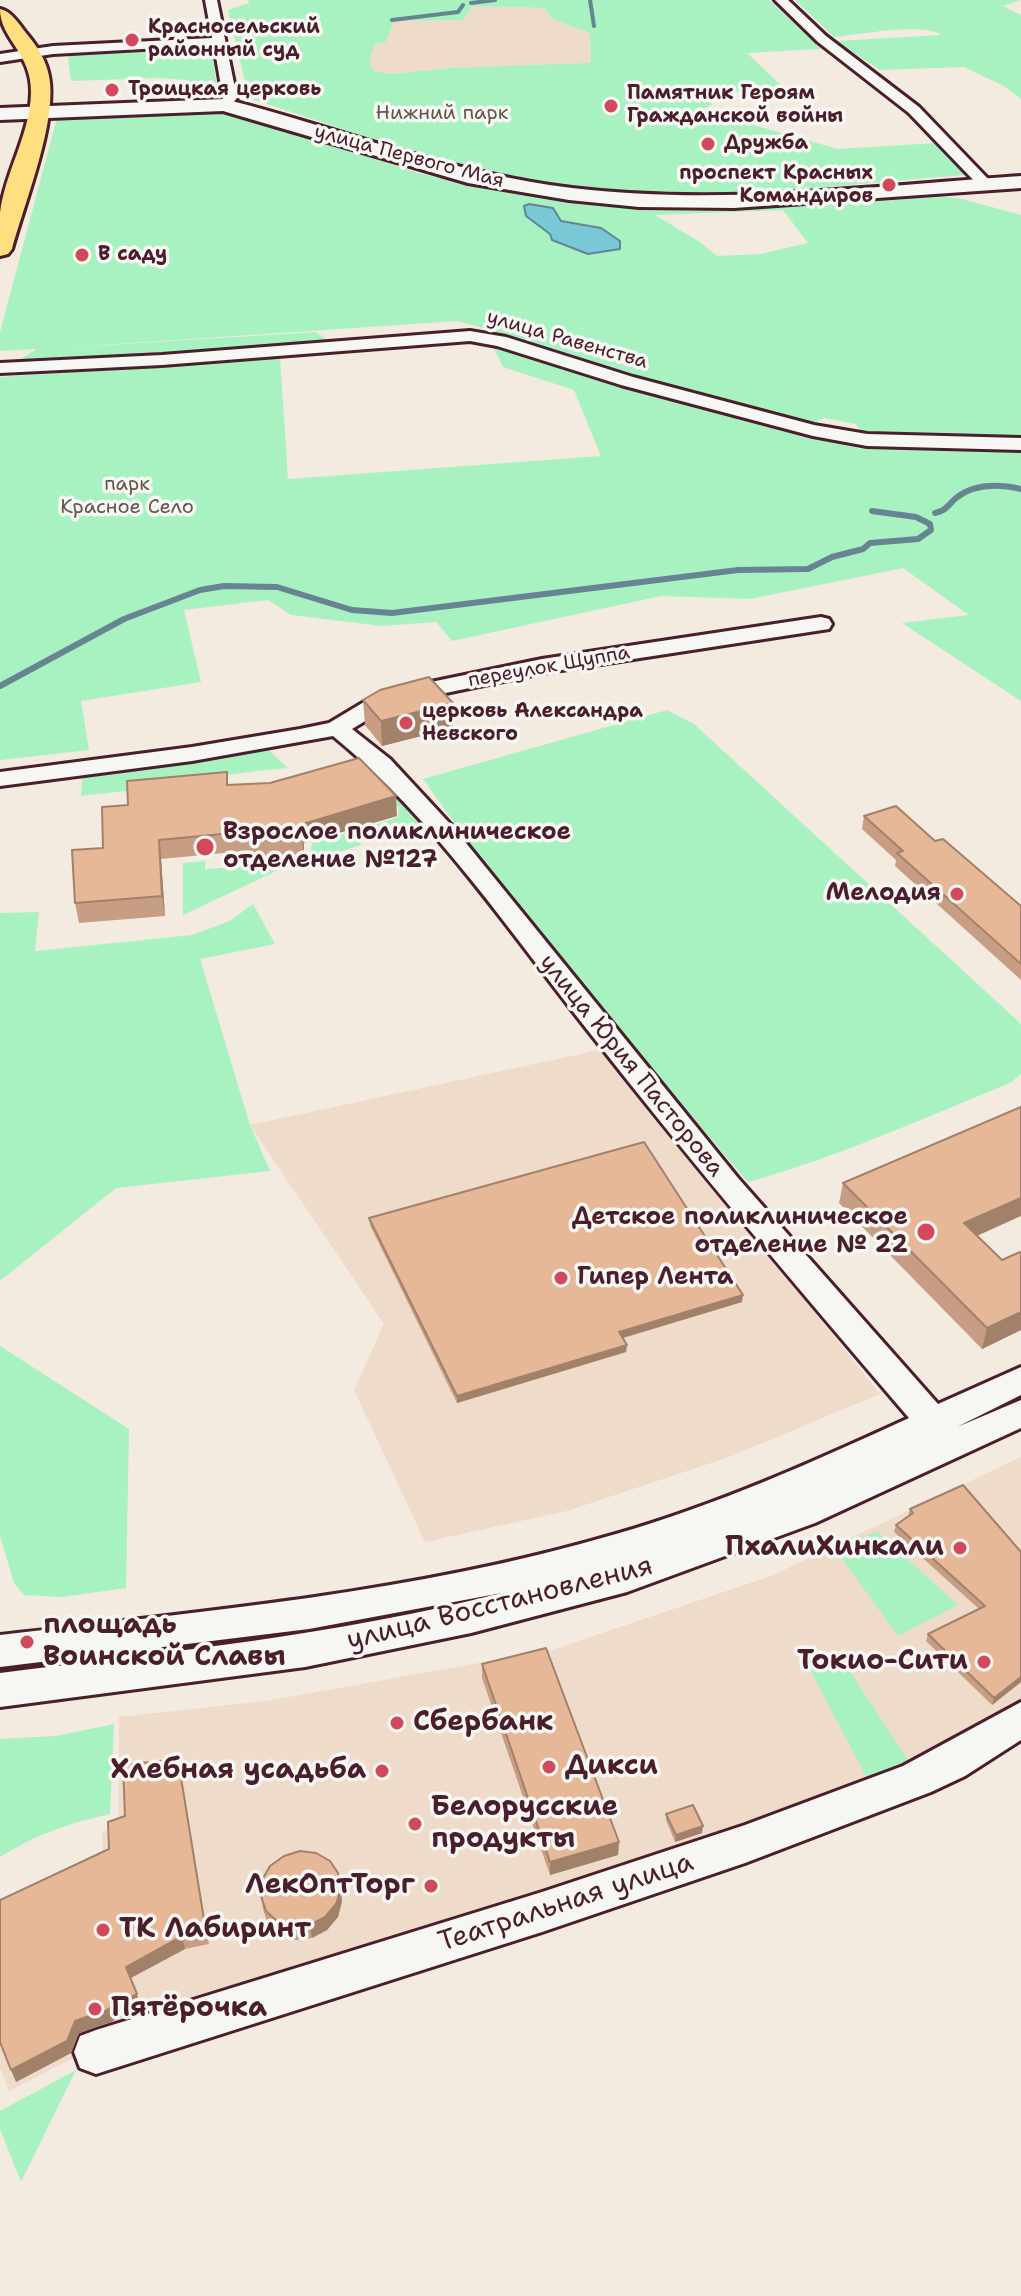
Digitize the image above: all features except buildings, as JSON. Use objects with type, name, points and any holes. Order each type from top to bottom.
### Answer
[{"type":"main road","points":[[0,14],[33,52],[38,63],[39,112],[0,249]]},
{"type":"main road","name":"улица Первого Мая","points":[[0,114],[224,105],[468,177],[606,198],[734,202],[1021,182]]},
{"type":"main road","points":[[977,186],[986,200],[1001,205]]},
{"type":"street","points":[[211,0],[230,98],[224,105]]},
{"type":"street","points":[[781,0],[822,39],[914,110],[977,186]]},
{"type":"street","points":[[0,58],[33,52],[221,41]]},
{"type":"street","name":"улица Равенства","points":[[0,368],[162,360],[470,336],[500,341],[627,381],[813,430],[867,440],[1021,444]]},
{"type":"street","name":"переулок Щуппа","points":[[0,779],[192,754],[337,728],[372,707],[445,686],[542,666],[821,624]]},
{"type":"street","name":"улица Юрия Пасторова","points":[[337,728],[382,764],[444,832],[727,1186],[942,1434]]},
{"type":"street","name":"улица Восстановления","points":[[0,1690],[305,1651],[514,1606],[627,1577],[787,1518],[942,1434],[1021,1380]]},
{"type":"street","name":"улица Восстановления","points":[[0,1651],[360,1604],[486,1582],[615,1550],[942,1434],[1021,1413]]},
{"type":"street","name":"Театральная улица","points":[[96,2052],[542,1912],[745,1844],[917,1779],[951,1763],[1021,1719]]},
{"type":"shaded area","points":[[472,6],[545,8],[552,19],[590,33],[591,64],[450,68],[389,74],[374,71],[370,66],[368,59],[375,44],[387,41],[394,21],[463,20]]},
{"type":"shaded area","points":[[604,1049],[880,1394],[729,1457],[567,1511],[425,1542],[354,1390],[384,1324],[250,1125]]},
{"type":"shaded area","points":[[1021,1457],[1021,1700],[971,1734],[877,1781],[103,2043],[9,2091],[0,2068],[0,1908],[103,1859],[102,1832],[119,1826],[119,1717],[266,1701],[552,1650],[771,1576]]},
{"type":"green space","name":"Нижний парк","points":[[248,0],[769,0],[821,49],[747,53],[785,89],[705,93],[696,88],[667,96],[648,92],[672,99],[683,95],[714,104],[700,110],[838,149],[937,143],[968,175],[792,190],[660,195],[569,188],[476,170],[249,98],[228,10],[249,3]],"holes":[[[472,6],[545,8],[552,19],[590,33],[591,63],[450,68],[390,74],[374,71],[370,64],[375,44],[386,42],[394,21],[463,20]]]},
{"type":"green space","points":[[795,0],[1021,0],[1003,6],[1021,15],[1021,99],[1004,86],[964,67],[880,70],[836,41],[941,35],[933,31],[906,29],[834,37]]},
{"type":"green space","points":[[211,43],[218,96],[188,98],[186,80],[71,81],[67,51]]},
{"type":"green space","name":"парк Красное Село","points":[[220,111],[243,114],[414,172],[492,190],[584,204],[691,211],[926,194],[962,199],[1021,215],[1021,701],[902,623],[969,615],[903,568],[750,599],[661,596],[452,641],[436,622],[382,626],[291,615],[268,600],[184,610],[201,682],[81,701],[89,750],[0,760],[0,377],[280,358],[288,479],[601,456],[574,390],[503,367],[484,328],[457,321],[58,348],[316,332],[326,339],[318,344],[179,355],[30,361],[21,359],[37,349],[0,351],[0,332],[57,118]],"holes":[[[783,210],[808,243],[760,254],[717,256],[655,215]],[[824,418],[856,424],[862,433],[861,449],[796,433]]]},
{"type":"green space","points":[[667,710],[694,724],[1018,1021],[1021,1025],[1021,1074],[1010,1083],[880,1136],[748,1182],[540,934],[423,779]]},
{"type":"green space","points":[[264,746],[288,768],[81,796],[83,774]]},
{"type":"green space","points":[[375,764],[430,824],[376,840],[371,833],[372,826],[398,817],[399,808],[363,767]]},
{"type":"green space","points":[[355,831],[361,838],[361,845],[310,861],[312,843]]},
{"type":"green space","points":[[205,861],[205,869],[287,866],[183,915],[183,863]]},
{"type":"green space","points":[[253,904],[275,944],[200,959],[250,1125],[270,1171],[116,1188],[0,1281],[0,913],[39,912],[35,951],[192,935],[230,921]]},
{"type":"green space","points":[[0,1346],[129,1429],[126,1588],[62,1597],[24,1595],[14,1583],[0,1536]]},
{"type":"green space","points":[[877,1531],[958,1605],[898,1636],[836,1550]]},
{"type":"green space","points":[[822,1658],[837,1658],[845,1664],[908,1760],[867,1778],[807,1664]]},
{"type":"green space","points":[[114,1724],[110,1814],[53,1831],[0,1857],[0,1739],[56,1736]]},
{"type":"green space","points":[[76,2070],[21,2182],[0,2129],[0,2111]]},
{"type":"water","points":[[524,206],[553,208],[561,221],[601,228],[620,241],[620,249],[588,254],[552,240],[550,234],[526,216]]},
{"type":"waterway","points":[[471,3],[495,0]]},
{"type":"waterway","points":[[590,0],[594,26]]},
{"type":"waterway","points":[[392,20],[458,12],[463,5]]},
{"type":"waterway","points":[[935,513],[963,493],[979,487],[1021,489]]},
{"type":"waterway","points":[[0,686],[124,619],[200,590],[224,586],[277,587],[352,610],[392,613],[738,570],[808,569],[832,557],[863,549],[870,543],[918,539],[931,530],[930,524],[916,517],[872,511]]},
{"type":"place","name":"Красносельский районный суд","points":[[132,40]]},
{"type":"place","name":"Троицкая церковь","points":[[112,90]]},
{"type":"place","name":"Памятник Героям Гражданской войны","points":[[611,106]]},
{"type":"place","name":"Дружба","points":[[708,144]]},
{"type":"place","name":"проспект Красных Командиров","points":[[889,185]]},
{"type":"place","name":"В саду","points":[[82,255]]},
{"type":"place","name":"церковь Александра Невского","points":[[406,723]]},
{"type":"place","name":"Взрослое поликлиническое отделение №127","points":[[205,847]]},
{"type":"place","name":"Мелодия","points":[[957,894]]},
{"type":"place","name":"Детское поликлиническое отделение № 22","points":[[926,1232]]},
{"type":"place","name":"Гипер Лента","points":[[561,1278]]},
{"type":"place","name":"ПхалиХинкали","points":[[960,1548]]},
{"type":"place","name":"площадь Воинской Славы","points":[[27,1642]]},
{"type":"place","name":"Токио-Сити","points":[[984,1662]]},
{"type":"place","name":"Сбербанк","points":[[397,1723]]},
{"type":"place","name":"Дикси","points":[[549,1767]]},
{"type":"place","name":"Хлебная усадьба","points":[[382,1771]]},
{"type":"place","name":"Белорусские продукты","points":[[415,1824]]},
{"type":"place","name":"ЛекОптТорг","points":[[431,1886]]},
{"type":"place","name":"ТК Лабиринт","points":[[103,1930]]},
{"type":"place","name":"Пятёрочка","points":[[95,2009]]}]
